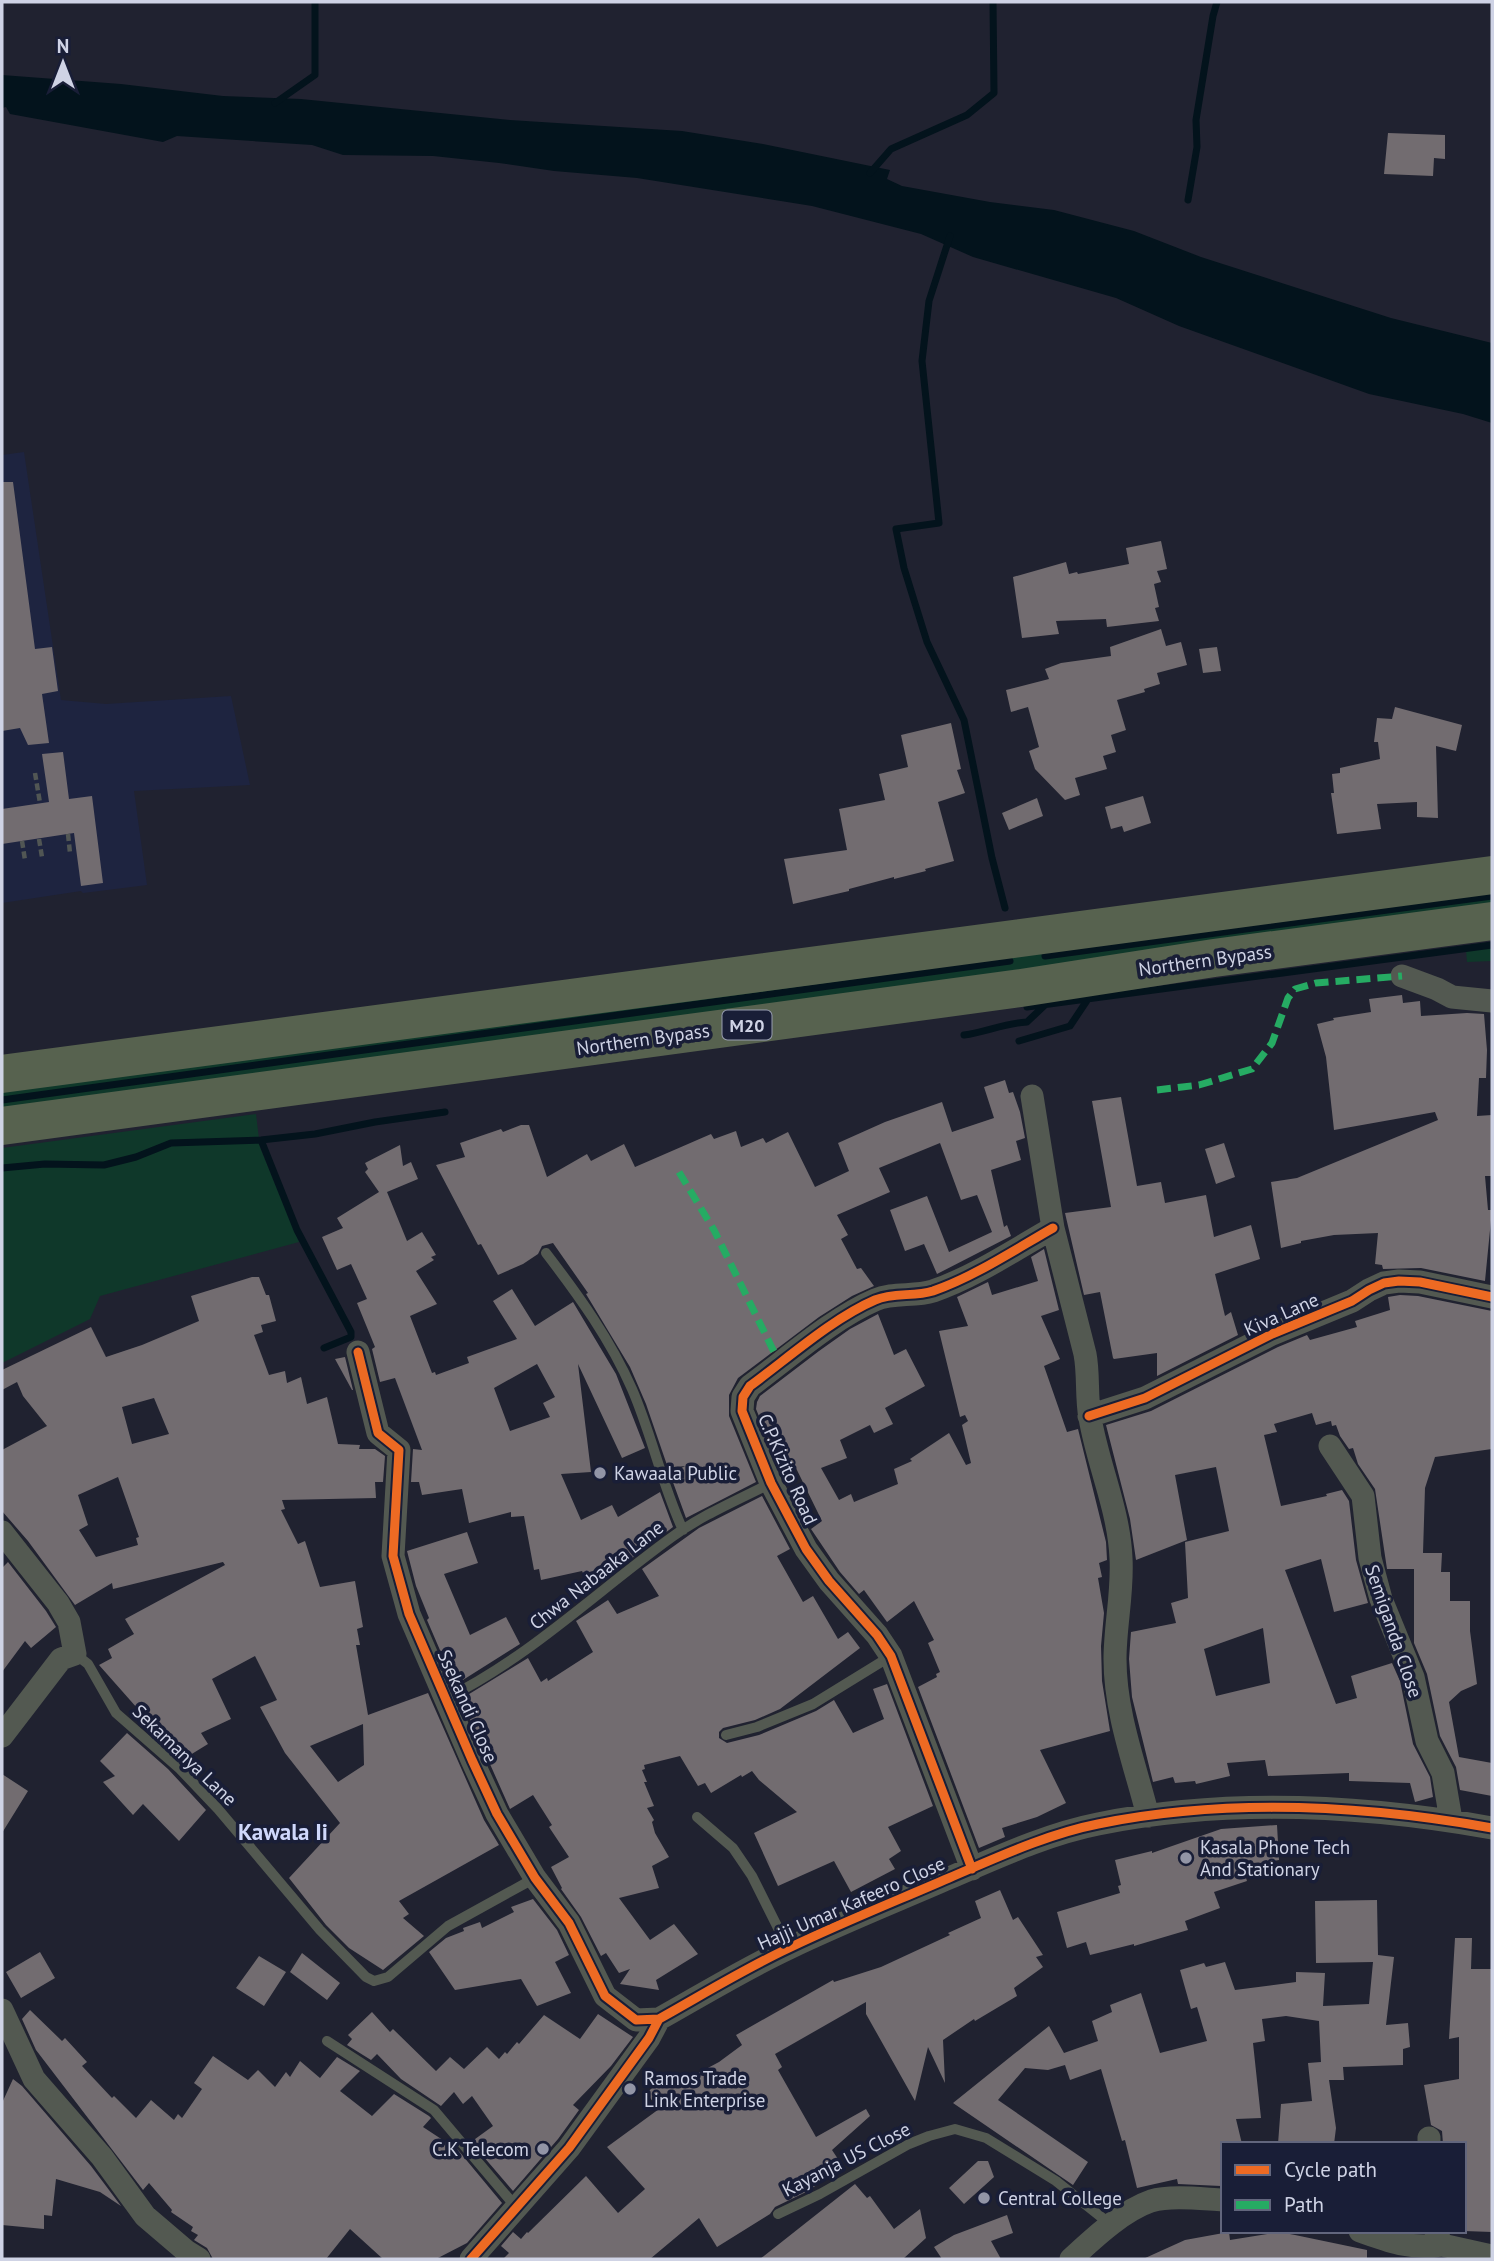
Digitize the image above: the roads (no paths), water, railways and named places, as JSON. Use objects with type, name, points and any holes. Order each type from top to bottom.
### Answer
[{"type":"highway","points":[[2,1074],[1492,875]]},
{"type":"highway","name":"Northern Bypass","points":[[2,1126],[993,992],[1214,958],[1492,921]]},
{"type":"street","points":[[1402,976],[1452,997],[1492,1001]]},
{"type":"street","points":[[1032,1096],[1053,1228],[1085,1354],[1089,1416],[1118,1530],[1122,1559],[1115,1659],[1117,1688],[1148,1816]]},
{"type":"street","name":"C.P.Kizito Road","points":[[972,1868],[891,1656],[870,1626],[829,1581],[806,1549],[772,1483],[742,1411],[743,1397],[750,1386],[843,1318],[872,1301],[885,1296],[931,1292],[1053,1228]]},
{"type":"street","name":"Kiva Lane","points":[[1089,1416],[1145,1398],[1272,1334],[1352,1301],[1384,1283],[1420,1282],[1492,1297]]},
{"type":"street","name":"Ssekandi Close","points":[[358,1352],[378,1433],[399,1450],[393,1556],[409,1614],[445,1699],[497,1814],[535,1878],[569,1923],[605,1996],[636,2020],[659,2019]]},
{"type":"street","name":"Semiganda Close","points":[[1331,1446],[1363,1496],[1373,1569],[1381,1599],[1413,1676],[1427,1741],[1443,1773],[1451,1821]]},
{"type":"street","points":[[2,1532],[58,1603],[69,1622],[75,1654],[61,1659],[2,1736]]},
{"type":"street","name":"Hajji Umar Kafeero Close","points":[[659,2019],[788,1948],[972,1868],[1095,1825],[1148,1816],[1264,1806],[1451,1821],[1492,1828]]},
{"type":"street","points":[[2,2010],[34,2079],[102,2157],[145,2216],[199,2259]]},
{"type":"street","points":[[471,2259],[569,2148],[649,2038],[659,2019]]},
{"type":"street","points":[[1070,2259],[1110,2224],[1152,2201],[1186,2198],[1221,2200]]},
{"type":"street","points":[[1365,2233],[1395,2244],[1420,2248],[1438,2238],[1492,2256]]},
{"type":"lane","points":[[546,1253],[591,1314],[620,1363],[654,1448],[667,1497],[683,1530]]},
{"type":"lane","name":"Chwa Nabaaka Lane","points":[[445,1699],[478,1683],[519,1656],[683,1530],[772,1483]]},
{"type":"lane","name":"Sekamanya Lane","points":[[75,1654],[88,1664],[116,1713],[180,1769],[262,1858],[320,1930],[366,1977],[374,1981],[388,1976],[448,1926],[535,1878]]},
{"type":"lane","points":[[726,1735],[757,1727],[801,1709],[891,1656]]},
{"type":"lane","points":[[697,1817],[733,1848],[752,1876],[788,1948]]},
{"type":"lane","points":[[327,2041],[434,2110],[516,2207]]},
{"type":"lane","name":"Kayanja US Close","points":[[778,2214],[820,2194],[909,2144],[955,2129],[986,2138],[1056,2182],[1110,2224]]},
{"type":"waterway","points":[[275,103],[315,75],[315,2]]},
{"type":"waterway","points":[[870,173],[891,149],[967,115],[994,93],[993,2]]},
{"type":"waterway","points":[[1188,200],[1197,147],[1196,120],[1217,2]]},
{"type":"waterway","points":[[950,236],[929,301],[922,361],[939,523],[896,529],[904,568],[927,642],[964,720],[1005,908]]},
{"type":"waterway","points":[[1045,956],[1492,896]]},
{"type":"waterway","points":[[1027,1007],[1492,945]]},
{"type":"waterway","points":[[2,1100],[1010,961]]},
{"type":"waterway","points":[[1019,1041],[1070,1026],[1088,999]]},
{"type":"waterway","points":[[964,1035],[1027,1022],[1045,1005]]},
{"type":"waterway","points":[[2,1168],[45,1164],[104,1165],[136,1157],[171,1143],[261,1140],[315,1134],[445,1112]]},
{"type":"waterway","points":[[261,1140],[297,1230],[351,1332],[351,1337],[324,1348]]},
{"type":"place","name":"Kawaala Public","points":[[600,1473]]},
{"type":"place","name":"Kasala Phone Tech And Stationary","points":[[1186,1858]]},
{"type":"place","name":"Ramos Trade Link Enterprise","points":[[630,2089]]},
{"type":"place","name":"C.K Telecom","points":[[543,2149]]},
{"type":"place","name":"Central College","points":[[984,2198]]},
{"type":"district","name":"Kawala Ii","points":[[283,1831]]}]
